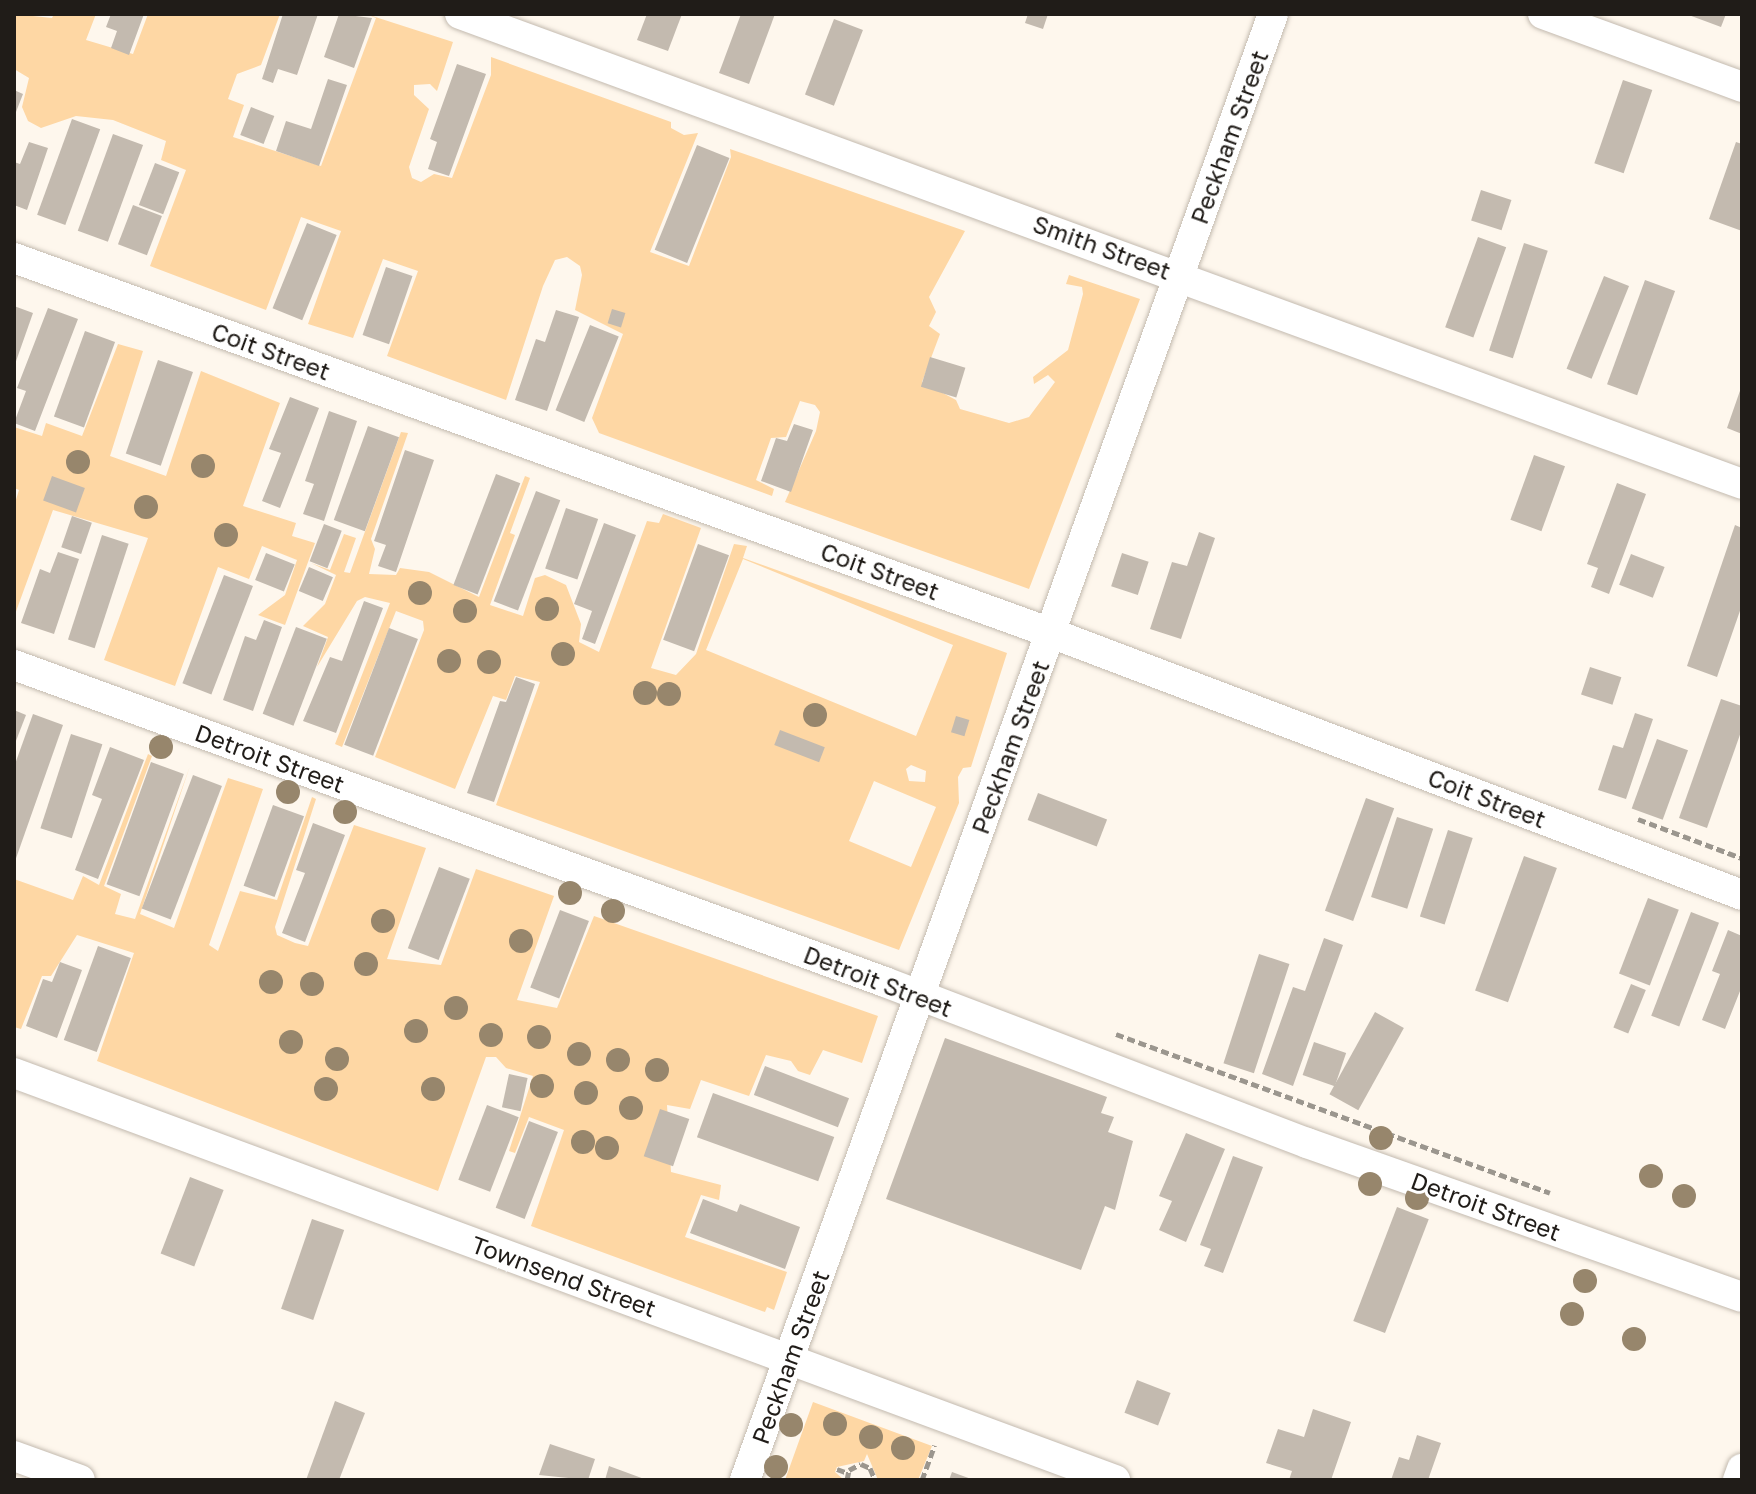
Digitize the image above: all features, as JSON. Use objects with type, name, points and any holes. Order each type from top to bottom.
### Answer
[{"type":"street","name":"Smith Street","points":[[460,14],[1179,275],[1742,484]]},
{"type":"street","name":"Peckham Street","points":[[745,1480],[1273,14]]},
{"type":"street","points":[[1543,14],[1742,87]]},
{"type":"street","name":"Coit Street","points":[[14,258],[1051,633],[1742,895]]},
{"type":"street","name":"Detroit Street","points":[[14,665],[920,997],[1307,1143],[1742,1297]]},
{"type":"street","name":"Townsend Street","points":[[14,1073],[1115,1480]]},
{"type":"street","points":[[14,1456],[80,1480]]},
{"type":"street","points":[[1738,1480],[1742,1469]]},
{"type":"path","points":[[1100,1028],[1555,1195]]},
{"type":"path","points":[[922,1480],[937,1440]]},
{"type":"path","points":[[866,1465],[870,1455]]},
{"type":"path","points":[[837,1469],[847,1477],[857,1465],[866,1465]]},
{"type":"path","points":[[866,1465],[875,1480]]},
{"type":"shaded area","points":[[14,14],[52,18],[54,14],[96,14],[86,40],[133,54],[148,14],[280,14],[261,65],[237,74],[228,99],[244,105],[233,137],[321,166],[376,18],[366,14],[453,42],[437,91],[430,84],[414,85],[414,95],[429,109],[409,167],[412,178],[421,182],[434,174],[452,178],[491,75],[491,57],[671,122],[671,128],[684,135],[698,133],[650,252],[689,266],[731,157],[730,149],[965,231],[929,297],[936,312],[929,326],[940,334],[922,382],[956,400],[960,409],[1009,423],[1029,417],[1055,382],[1048,375],[1034,384],[1033,377],[1068,350],[1083,294],[1082,287],[1066,284],[1069,275],[1140,299],[1029,589],[785,502],[816,431],[820,412],[815,405],[800,401],[786,437],[771,438],[756,480],[774,489],[772,496],[599,433],[592,418],[623,334],[575,310],[582,275],[580,266],[567,257],[555,260],[543,286],[506,400],[387,356],[418,271],[383,259],[353,338],[308,324],[341,231],[301,217],[266,310],[150,266],[186,170],[161,160],[166,141],[113,120],[76,116],[41,128],[28,121],[22,107],[29,78],[14,69]]},
{"type":"shaded area","points":[[118,344],[143,351],[110,456],[166,476],[201,371],[280,403],[243,506],[296,523],[292,536],[315,543],[285,625],[258,615],[285,595],[297,560],[262,546],[249,579],[218,567],[175,686],[104,660],[148,538],[53,510],[14,617],[14,506],[19,490],[14,488],[14,427],[42,436],[46,423],[82,436]]},
{"type":"shaded area","points":[[401,432],[408,433],[371,539],[375,549],[369,574],[396,575],[400,568],[429,572],[479,597],[525,476],[530,478],[510,533],[515,535],[490,605],[523,616],[535,578],[545,575],[566,585],[581,624],[579,642],[599,652],[647,521],[659,523],[663,514],[701,528],[651,668],[676,675],[696,654],[734,544],[747,546],[743,558],[1007,653],[971,767],[963,768],[958,777],[959,803],[899,950],[496,805],[540,682],[515,676],[506,700],[493,696],[455,789],[375,757],[424,630],[423,621],[396,611],[342,747],[335,744],[390,603],[365,597],[357,601],[317,667],[328,637],[303,626],[325,604],[336,575],[311,563],[330,570],[344,534],[356,538],[344,572],[350,573]],"holes":[[[743,559],[953,645],[916,736],[706,650]],[[911,765],[926,771],[925,782],[909,781],[906,769]],[[874,781],[936,807],[911,867],[849,841]]]},
{"type":"shaded area","points":[[148,754],[152,756],[104,886],[121,894],[115,914],[135,919],[190,766],[140,914],[174,928],[228,778],[263,789],[209,945],[218,951],[240,891],[277,900],[312,797],[316,799],[275,927],[277,935],[295,943],[308,946],[354,825],[426,848],[387,959],[441,965],[476,869],[554,896],[517,1000],[557,1008],[594,916],[878,1016],[862,1063],[823,1050],[810,1075],[798,1071],[791,1061],[766,1055],[749,1096],[701,1080],[690,1109],[667,1105],[671,1172],[721,1185],[719,1200],[701,1195],[685,1237],[787,1272],[774,1310],[767,1307],[765,1312],[531,1226],[564,1130],[529,1117],[515,1153],[509,1151],[533,1076],[506,1068],[496,1057],[486,1057],[438,1191],[97,1061],[134,953],[77,935],[51,976],[42,976],[21,1029],[14,1027],[14,879],[73,900],[83,876],[99,885]]},
{"type":"shaded area","points":[[813,1402],[932,1446],[918,1480],[878,1480],[867,1454],[864,1461],[837,1467],[835,1472],[844,1480],[785,1480]]},
{"type":"building","points":[[111,14],[144,14],[129,55],[111,48],[117,31],[106,27]]},
{"type":"building","points":[[283,14],[318,14],[297,75],[278,69],[273,83],[262,79]]},
{"type":"building","points":[[339,14],[372,18],[354,68],[324,57]]},
{"type":"building","points":[[647,14],[682,14],[668,51],[637,40]]},
{"type":"building","points":[[741,14],[775,14],[749,84],[719,73]]},
{"type":"building","points":[[1028,14],[1048,14],[1043,29],[1025,23]]},
{"type":"building","points":[[1686,14],[1726,14],[1721,27]]},
{"type":"building","points":[[834,19],[863,30],[834,106],[805,95]]},
{"type":"building","points":[[457,64],[486,74],[449,176],[428,169],[437,142],[430,139]]},
{"type":"building","points":[[328,79],[347,85],[319,166],[276,151],[286,121],[311,129]]},
{"type":"building","points":[[1623,80],[1652,90],[1624,173],[1594,163]]},
{"type":"building","points":[[14,90],[23,94],[14,117]]},
{"type":"building","points":[[251,107],[274,116],[264,144],[240,135]]},
{"type":"building","points":[[72,119],[100,129],[65,225],[37,215]]},
{"type":"building","points":[[113,134],[143,145],[108,242],[78,231]]},
{"type":"building","points":[[29,142],[48,148],[27,210],[14,205],[14,162],[20,164]]},
{"type":"building","points":[[1736,142],[1742,144],[1742,231],[1709,219]]},
{"type":"building","points":[[697,145],[729,158],[687,263],[655,250]]},
{"type":"building","points":[[155,163],[179,172],[163,214],[139,205]]},
{"type":"building","points":[[1481,190],[1511,200],[1502,230],[1471,220]]},
{"type":"building","points":[[133,205],[162,216],[147,255],[118,244]]},
{"type":"building","points":[[307,223],[337,235],[302,320],[273,308]]},
{"type":"building","points":[[1478,237],[1506,247],[1473,337],[1445,327]]},
{"type":"building","points":[[1524,243],[1548,251],[1513,358],[1489,350]]},
{"type":"building","points":[[386,267],[412,276],[389,344],[363,335]]},
{"type":"building","points":[[1604,276],[1629,286],[1592,379],[1567,369]]},
{"type":"building","points":[[1645,280],[1675,291],[1637,395],[1607,384]]},
{"type":"building","points":[[14,306],[33,313],[14,367]]},
{"type":"building","points":[[48,308],[78,319],[35,431],[14,423],[26,391],[17,388]]},
{"type":"building","points":[[612,309],[625,313],[621,327],[608,323]]},
{"type":"building","points":[[556,310],[579,317],[547,411],[515,400],[536,339],[545,342]]},
{"type":"building","points":[[590,325],[619,337],[584,422],[556,410]]},
{"type":"building","points":[[85,331],[115,342],[84,427],[54,417]]},
{"type":"building","points":[[930,357],[965,368],[956,397],[921,387]]},
{"type":"building","points":[[158,360],[193,372],[161,466],[126,454]]},
{"type":"building","points":[[1742,385],[1742,434],[1727,428]]},
{"type":"building","points":[[290,397],[319,408],[280,508],[262,501],[281,453],[269,449]]},
{"type":"building","points":[[329,411],[357,421],[324,521],[303,514],[314,484],[305,481]]},
{"type":"building","points":[[794,424],[813,430],[791,492],[761,481],[776,438],[787,441]]},
{"type":"building","points":[[368,426],[399,437],[365,531],[334,520]]},
{"type":"building","points":[[405,450],[434,460],[396,572],[378,566],[386,545],[374,541]]},
{"type":"building","points":[[1534,455],[1565,466],[1541,531],[1510,520]]},
{"type":"building","points":[[496,474],[520,483],[478,594],[453,585]]},
{"type":"building","points":[[52,476],[85,488],[76,512],[43,500]]},
{"type":"building","points":[[1617,483],[1646,494],[1609,594],[1591,587],[1598,568],[1587,564]]},
{"type":"building","points":[[536,491],[560,500],[518,610],[494,601]]},
{"type":"building","points":[[566,508],[598,519],[577,580],[545,569]]},
{"type":"building","points":[[72,516],[92,523],[81,554],[61,547]]},
{"type":"building","points":[[604,523],[636,535],[595,644],[582,639],[592,611],[574,604]]},
{"type":"building","points":[[324,524],[342,531],[327,568],[310,561]]},
{"type":"building","points":[[1735,525],[1742,528],[1742,605],[1717,677],[1687,666]]},
{"type":"building","points":[[1199,532],[1215,538],[1181,639],[1150,629],[1172,562],[1187,566]]},
{"type":"building","points":[[102,535],[129,544],[95,648],[68,640]]},
{"type":"building","points":[[698,544],[729,555],[694,651],[663,640]]},
{"type":"building","points":[[58,552],[79,559],[54,634],[21,623],[40,569],[50,573]]},
{"type":"building","points":[[266,553],[295,565],[284,592],[255,580]]},
{"type":"building","points":[[1122,553],[1149,562],[1138,595],[1111,586]]},
{"type":"building","points":[[1631,554],[1665,567],[1653,598],[1619,585]]},
{"type":"building","points":[[309,567],[333,577],[323,601],[299,591]]},
{"type":"building","points":[[224,575],[253,586],[211,694],[182,683]]},
{"type":"building","points":[[364,601],[383,608],[336,733],[303,721],[330,657],[342,661]]},
{"type":"building","points":[[264,620],[282,627],[253,711],[223,700],[245,636],[256,640]]},
{"type":"building","points":[[296,627],[327,639],[293,726],[263,714]]},
{"type":"building","points":[[389,628],[418,639],[373,756],[344,745]]},
{"type":"building","points":[[1590,667],[1621,677],[1612,705],[1581,695]]},
{"type":"building","points":[[516,677],[535,684],[494,802],[467,793],[500,701],[506,702]]},
{"type":"building","points":[[1721,699],[1742,706],[1742,729],[1707,828],[1679,818]]},
{"type":"building","points":[[14,710],[26,715],[14,746]]},
{"type":"building","points":[[1635,713],[1653,719],[1626,799],[1598,790],[1613,745],[1623,748]]},
{"type":"building","points":[[33,714],[63,725],[14,864],[14,767]]},
{"type":"building","points":[[956,716],[969,720],[964,736],[951,732]]},
{"type":"building","points":[[780,730],[825,747],[819,762],[774,745]]},
{"type":"building","points":[[71,734],[102,744],[72,838],[40,828]]},
{"type":"building","points":[[1657,739],[1688,750],[1663,820],[1632,809]]},
{"type":"building","points":[[110,747],[144,760],[98,879],[75,870],[102,799],[92,795]]},
{"type":"building","points":[[151,762],[184,774],[139,896],[107,884]]},
{"type":"building","points":[[193,775],[222,786],[171,920],[142,909]]},
{"type":"building","points":[[1038,793],[1107,820],[1097,847],[1028,820]]},
{"type":"building","points":[[1366,798],[1394,808],[1353,921],[1325,911]]},
{"type":"building","points":[[273,805],[304,816],[275,897],[244,886]]},
{"type":"building","points":[[1397,817],[1433,829],[1407,909],[1371,897]]},
{"type":"building","points":[[313,823],[345,835],[305,942],[282,933],[305,873],[296,870]]},
{"type":"building","points":[[1448,830],[1473,838],[1445,925],[1420,917]]},
{"type":"building","points":[[1524,856],[1557,868],[1508,1002],[1475,990]]},
{"type":"building","points":[[439,867],[470,879],[439,960],[408,948]]},
{"type":"building","points":[[1648,898],[1679,910],[1650,985],[1619,974]]},
{"type":"building","points":[[560,910],[589,921],[559,999],[530,987]]},
{"type":"building","points":[[1691,912],[1719,923],[1679,1026],[1651,1016]]},
{"type":"building","points":[[1728,930],[1742,936],[1742,986],[1725,1029],[1702,1020],[1720,974],[1712,971]]},
{"type":"building","points":[[1324,938],[1343,945],[1293,1086],[1262,1074],[1293,987],[1305,991]]},
{"type":"building","points":[[98,946],[131,958],[97,1052],[64,1040]]},
{"type":"building","points":[[1259,954],[1289,964],[1254,1073],[1223,1063]]},
{"type":"building","points":[[60,962],[82,970],[57,1038],[26,1026],[43,979],[52,982]]},
{"type":"building","points":[[1631,984],[1646,990],[1628,1034],[1613,1028]]},
{"type":"building","points":[[1375,1012],[1404,1028],[1358,1110],[1329,1094]]},
{"type":"building","points":[[945,1038],[1107,1097],[1101,1113],[1114,1117],[1108,1132],[1133,1141],[1115,1210],[1105,1206],[1081,1270],[886,1199]]},
{"type":"building","points":[[1314,1042],[1346,1053],[1335,1086],[1303,1075]]},
{"type":"building","points":[[765,1066],[849,1098],[838,1127],[754,1095]]},
{"type":"building","points":[[509,1074],[528,1078],[521,1111],[502,1107]]},
{"type":"building","points":[[713,1093],[834,1137],[818,1181],[697,1137]]},
{"type":"building","points":[[487,1105],[519,1117],[490,1192],[458,1180]]},
{"type":"building","points":[[660,1109],[689,1119],[673,1166],[644,1156]]},
{"type":"building","points":[[529,1121],[558,1132],[525,1219],[496,1208]]},
{"type":"building","points":[[1186,1133],[1225,1149],[1186,1242],[1159,1230],[1172,1201],[1159,1196]]},
{"type":"building","points":[[1233,1156],[1263,1167],[1223,1273],[1204,1266],[1211,1249],[1200,1245]]},
{"type":"building","points":[[190,1177],[224,1190],[194,1266],[161,1254]]},
{"type":"building","points":[[703,1199],[737,1212],[740,1204],[800,1227],[785,1269],[690,1233]]},
{"type":"building","points":[[1397,1207],[1429,1219],[1385,1333],[1353,1321]]},
{"type":"building","points":[[312,1219],[344,1230],[313,1320],[281,1309]]},
{"type":"building","points":[[1137,1380],[1171,1393],[1158,1426],[1124,1413]]},
{"type":"building","points":[[335,1401],[365,1413],[339,1480],[306,1480]]},
{"type":"building","points":[[1313,1409],[1351,1422],[1331,1480],[1289,1480],[1292,1471],[1266,1463],[1278,1429],[1304,1437]]},
{"type":"building","points":[[1417,1435],[1441,1443],[1428,1480],[1391,1480],[1399,1457],[1409,1460]]},
{"type":"building","points":[[550,1444],[595,1459],[588,1480],[539,1475]]},
{"type":"building","points":[[609,1466],[647,1480],[605,1480]]},
{"type":"building","points":[[952,1472],[974,1480],[949,1480]]}]
